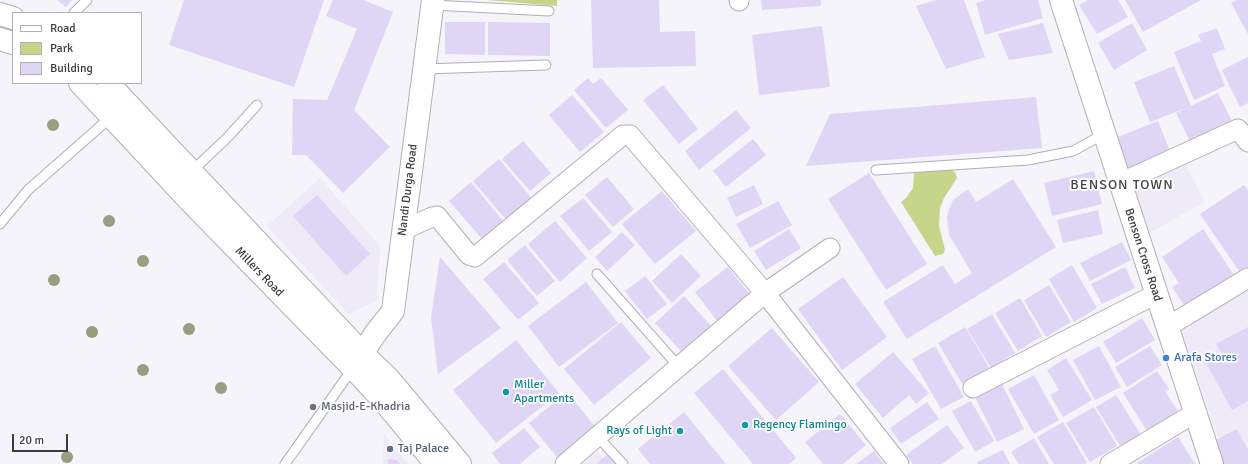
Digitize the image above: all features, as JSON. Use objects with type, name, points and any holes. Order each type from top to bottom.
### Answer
[{"type":"street","name":"Benson Cross Road","points":[[1060,0],[1212,464]]},
{"type":"street","name":"Nandi Durga Road","points":[[358,361],[375,334],[393,311],[433,2]]},
{"type":"street","points":[[0,14],[12,18]]},
{"type":"street","points":[[0,39],[12,43]]},
{"type":"street","name":"Millers Road","points":[[81,84],[188,199],[358,361],[390,379],[460,464]]},
{"type":"street","name":"Millers Road","points":[[109,84],[198,177],[358,361],[375,391],[436,464]]},
{"type":"street","points":[[1120,183],[1238,129],[1248,142]]},
{"type":"street","points":[[403,230],[437,216],[469,255],[475,257],[626,134],[633,138],[765,292],[899,464]]},
{"type":"street","points":[[188,199],[198,177]]},
{"type":"street","points":[[565,464],[765,292],[830,248]]},
{"type":"street","points":[[1166,327],[1248,278]]},
{"type":"street","points":[[973,388],[1156,294]]},
{"type":"street","points":[[1110,464],[1195,413]]},
{"type":"lane","points":[[75,12],[87,0]]},
{"type":"lane","points":[[433,2],[549,10]]},
{"type":"lane","points":[[424,69],[546,65]]},
{"type":"lane","points":[[198,177],[227,138],[256,105]]},
{"type":"lane","points":[[0,224],[28,190],[111,116]]},
{"type":"lane","points":[[876,170],[1028,160],[1073,151],[1104,134]]},
{"type":"lane","points":[[597,274],[679,367]]},
{"type":"lane","points":[[285,464],[358,361]]},
{"type":"lane","points":[[598,437],[623,464]]},
{"type":"shaded area","points":[[1182,159],[1205,202],[1147,234],[1132,187]]},
{"type":"shaded area","points":[[320,178],[380,246],[377,301],[348,314],[267,226]]},
{"type":"shaded area","points":[[1248,291],[1248,464],[1227,464],[1180,328]]},
{"type":"shaded area","name":"Taj Palace","points":[[384,434],[408,464],[383,464]]},
{"type":"shaded area","points":[[598,452],[607,464],[583,464]]},
{"type":"green space","points":[[487,0],[557,0],[557,6]]},
{"type":"green space","points":[[949,169],[955,172],[957,178],[944,198],[940,208],[939,226],[945,250],[943,254],[935,256],[901,202],[913,188],[914,173]]},
{"type":"building","points":[[57,0],[72,0],[66,7]]},
{"type":"building","points":[[184,0],[324,0],[294,87],[169,45]]},
{"type":"building","points":[[333,0],[363,0],[393,12],[354,110],[390,147],[343,193],[306,155],[292,155],[293,99],[327,100],[357,29],[326,16]]},
{"type":"building","points":[[591,0],[659,0],[660,32],[695,31],[696,66],[593,68]]},
{"type":"building","points":[[761,0],[821,0],[821,6],[762,10]]},
{"type":"building","points":[[936,0],[964,0],[985,57],[946,69],[916,6]]},
{"type":"building","points":[[986,0],[1038,0],[1043,18],[985,35],[976,3]]},
{"type":"building","points":[[1088,0],[1118,0],[1128,17],[1097,34],[1079,5]]},
{"type":"building","points":[[1125,0],[1201,0],[1143,32]]},
{"type":"building","points":[[1237,0],[1248,0],[1248,34],[1231,3]]},
{"type":"building","points":[[445,22],[485,22],[485,55],[445,54]]},
{"type":"building","points":[[488,22],[550,23],[550,56],[488,55]]},
{"type":"building","points":[[1043,23],[1053,53],[1009,60],[998,34]]},
{"type":"building","points":[[1132,23],[1147,50],[1114,70],[1098,43]]},
{"type":"building","points":[[822,26],[830,87],[759,95],[752,35]]},
{"type":"building","points":[[1217,28],[1225,49],[1212,54],[1225,86],[1194,100],[1174,52],[1201,41],[1198,35]]},
{"type":"building","points":[[1248,57],[1248,103],[1240,107],[1222,70]]},
{"type":"building","points":[[1174,66],[1191,106],[1150,122],[1134,82]]},
{"type":"building","points":[[588,78],[593,84],[601,78],[628,110],[606,128],[574,90]]},
{"type":"building","points":[[663,85],[698,129],[679,144],[643,100]]},
{"type":"building","points":[[1218,93],[1234,125],[1192,145],[1176,113]]},
{"type":"building","points":[[572,95],[604,132],[580,152],[549,115]]},
{"type":"building","points":[[1036,97],[1042,148],[806,166],[830,114]]},
{"type":"building","points":[[736,110],[751,128],[699,170],[685,151]]},
{"type":"building","points":[[1158,121],[1172,156],[1127,174],[1113,139]]},
{"type":"building","points":[[753,139],[766,155],[726,187],[713,171]]},
{"type":"building","points":[[523,141],[551,173],[530,191],[502,159]]},
{"type":"building","points":[[499,159],[534,201],[509,223],[473,181]]},
{"type":"building","points":[[1094,171],[1102,204],[1052,216],[1044,183]]},
{"type":"building","points":[[869,173],[927,264],[886,290],[828,199]]},
{"type":"building","points":[[607,177],[634,209],[613,227],[585,195]]},
{"type":"building","points":[[1013,179],[1056,247],[907,339],[883,302],[943,265],[955,284],[972,273],[949,235],[947,218],[949,209],[953,200],[968,189],[976,202]]},
{"type":"building","points":[[471,182],[503,221],[482,239],[449,201]]},
{"type":"building","points":[[754,185],[763,204],[736,217],[727,198]]},
{"type":"building","points":[[1244,185],[1248,191],[1248,270],[1241,274],[1200,214]]},
{"type":"building","points":[[662,191],[696,231],[655,264],[622,224]]},
{"type":"building","points":[[317,195],[370,254],[346,276],[293,216]]},
{"type":"building","points":[[583,198],[612,232],[589,251],[560,216]]},
{"type":"building","points":[[778,201],[792,225],[750,248],[736,224]]},
{"type":"building","points":[[1098,210],[1103,234],[1063,243],[1057,220]]},
{"type":"building","points":[[555,221],[587,258],[560,282],[528,244]]},
{"type":"building","points":[[789,229],[801,248],[766,270],[754,251]]},
{"type":"building","points":[[1203,229],[1236,278],[1188,311],[1172,287],[1179,283],[1162,257]]},
{"type":"building","points":[[622,232],[635,245],[607,271],[595,257]]},
{"type":"building","points":[[1122,242],[1131,260],[1090,281],[1080,263]]},
{"type":"building","points":[[525,245],[555,281],[537,296],[507,260]]},
{"type":"building","points":[[681,254],[701,276],[672,303],[652,281]]},
{"type":"building","points":[[440,257],[501,328],[438,374],[431,317]]},
{"type":"building","points":[[504,262],[539,303],[518,320],[483,279]]},
{"type":"building","points":[[1072,265],[1097,308],[1074,322],[1049,279]]},
{"type":"building","points":[[728,267],[754,300],[720,325],[695,292]]},
{"type":"building","points":[[1125,267],[1135,288],[1102,304],[1091,284]]},
{"type":"building","points":[[645,276],[667,304],[647,319],[625,291]]},
{"type":"building","points":[[843,277],[887,337],[842,370],[798,309]]},
{"type":"building","points":[[586,282],[618,323],[559,367],[528,326]]},
{"type":"building","points":[[1049,285],[1071,322],[1046,337],[1024,300]]},
{"type":"building","points":[[684,296],[712,327],[683,353],[655,323]]},
{"type":"building","points":[[1020,298],[1042,336],[1018,351],[995,313]]},
{"type":"building","points":[[992,314],[1015,353],[991,368],[967,329]]},
{"type":"building","points":[[1142,318],[1155,340],[1116,363],[1103,342]]},
{"type":"building","points":[[621,322],[651,358],[594,405],[564,369]]},
{"type":"building","points":[[965,327],[990,369],[963,385],[938,343]]},
{"type":"building","points":[[1248,327],[1248,401],[1232,410],[1206,363],[1222,354],[1216,344]]},
{"type":"building","points":[[772,328],[819,382],[776,420],[728,366]]},
{"type":"building","name":"Miller Apartments","points":[[516,340],[559,393],[496,443],[453,390]]},
{"type":"building","points":[[935,346],[964,397],[941,409],[912,359]]},
{"type":"building","points":[[1099,346],[1121,387],[1095,400],[1073,360]]},
{"type":"building","points":[[1150,346],[1162,365],[1127,387],[1115,367]]},
{"type":"building","points":[[893,352],[929,393],[916,404],[909,395],[883,418],[855,384]]},
{"type":"building","points":[[1066,358],[1092,400],[1063,417],[1050,395],[1059,390],[1047,370]]},
{"type":"building","name":"Regency Flamingo","points":[[723,369],[796,458],[789,464],[753,464],[694,393]]},
{"type":"building","points":[[1157,371],[1169,389],[1165,391],[1178,411],[1169,416],[1172,420],[1149,434],[1123,393]]},
{"type":"building","points":[[1034,375],[1059,420],[1034,434],[1008,389]]},
{"type":"building","points":[[1002,384],[1024,429],[997,442],[975,397]]},
{"type":"building","points":[[567,392],[598,430],[560,461],[529,423]]},
{"type":"building","points":[[1116,395],[1141,435],[1121,447],[1096,407]]},
{"type":"building","points":[[971,401],[994,441],[975,452],[952,411]]},
{"type":"building","points":[[927,402],[939,419],[901,444],[890,428]]},
{"type":"building","points":[[1094,407],[1117,446],[1090,462],[1066,423]]},
{"type":"building","name":"Rays of Light","points":[[684,412],[726,464],[650,464],[638,449]]},
{"type":"building","points":[[840,414],[866,445],[843,464],[823,464],[805,442]]},
{"type":"building","points":[[1063,422],[1087,463],[1054,464],[1037,437]]},
{"type":"building","points":[[947,425],[964,448],[942,464],[913,464],[906,455]]},
{"type":"building","points":[[524,428],[540,447],[520,464],[500,464],[492,453]]},
{"type":"building","points":[[1237,429],[1248,450],[1248,464],[1224,464],[1212,442]]},
{"type":"building","points":[[1178,437],[1195,464],[1137,464],[1137,463]]},
{"type":"building","points":[[1034,438],[1049,464],[1019,464],[1011,452]]},
{"type":"building","points":[[1003,450],[1010,464],[978,464],[977,462]]},
{"type":"building","points":[[874,451],[884,464],[856,464]]},
{"type":"building","points":[[609,453],[618,464],[596,464]]},
{"type":"building","points":[[388,459],[397,460],[400,464],[388,464]]},
{"type":"place","name":"Arafa Stores","points":[[1166,358]]},
{"type":"place","name":"Miller Apartments","points":[[506,392]]},
{"type":"place","name":"Masjid-E-Khadria","points":[[313,407]]},
{"type":"place","name":"Regency Flamingo","points":[[745,425]]},
{"type":"place","name":"Rays of Light","points":[[680,431]]},
{"type":"place","name":"Taj Palace","points":[[390,449]]},
{"type":"district","name":"BENSON TOWN","points":[[1122,185]]}]
